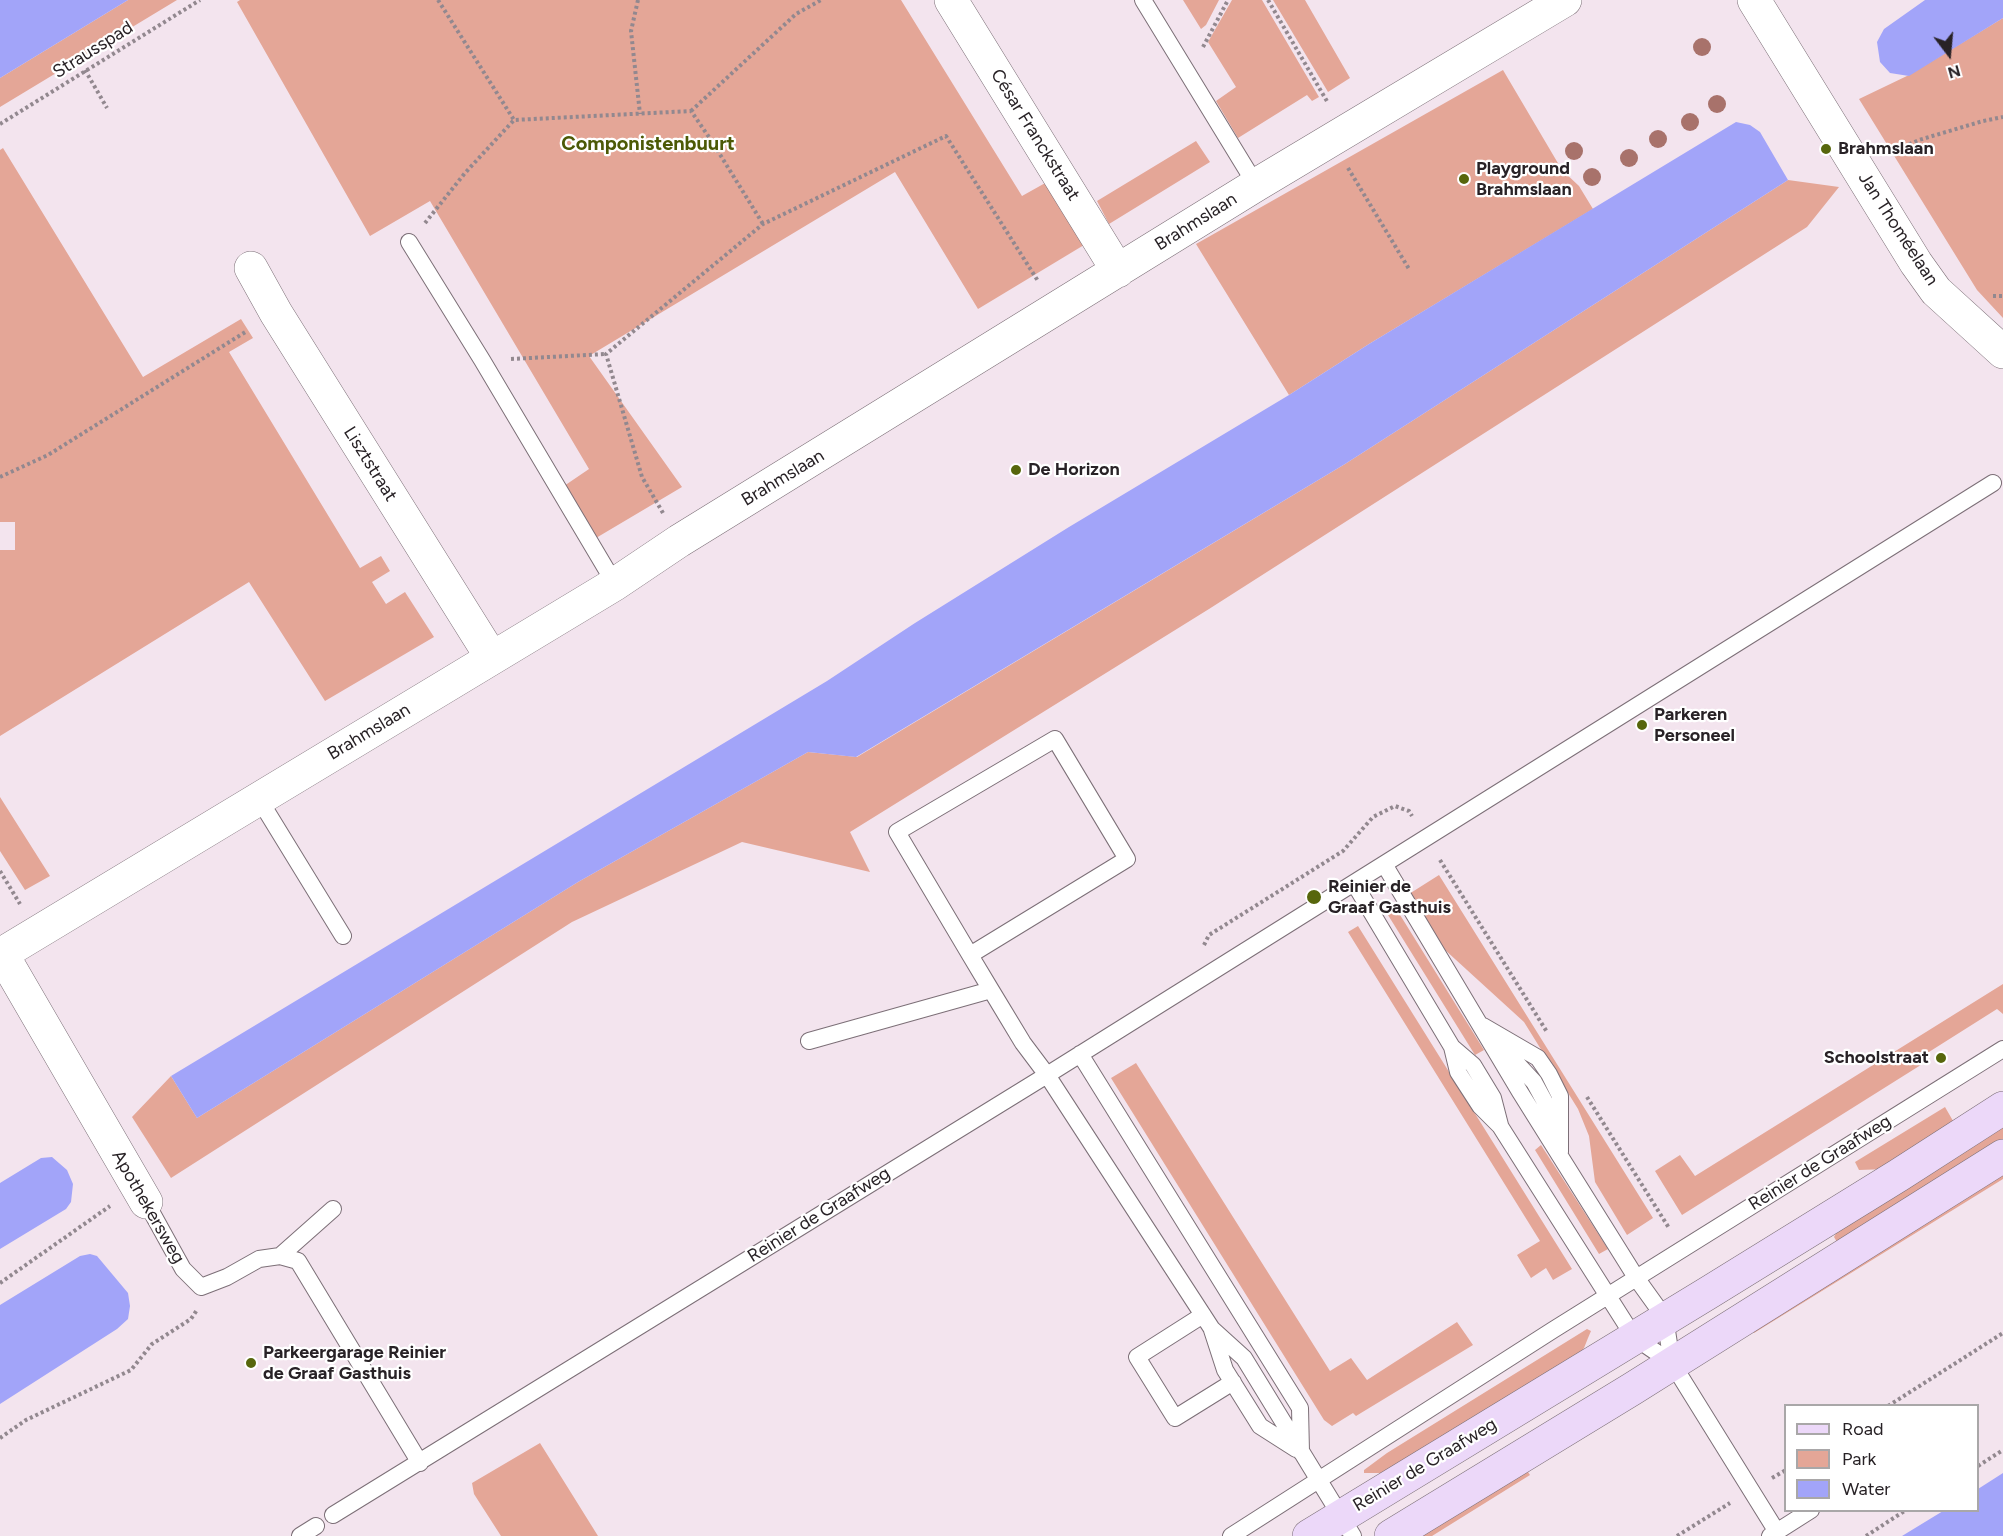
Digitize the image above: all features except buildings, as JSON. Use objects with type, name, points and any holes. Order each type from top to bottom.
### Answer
[{"type":"main road","name":"Reinier de Graafweg","points":[[1309,1536],[1346,1526],[1634,1337],[1899,1175],[2003,1108]]},
{"type":"main road","points":[[1391,1536],[2003,1156]]},
{"type":"street","name":"César Franckstraat","points":[[951,0],[1118,271]]},
{"type":"street","name":"Brahmslaan","points":[[1,954],[615,584],[679,541],[1256,185],[1565,0]]},
{"type":"street","name":"Jan Thoméelaan","points":[[1754,0],[1916,263],[1936,291],[2003,352]]},
{"type":"street","name":"Lisztstraat","points":[[251,268],[276,313],[492,658]]},
{"type":"street","name":"Apothekersweg","points":[[1,954],[142,1195]]},
{"type":"lane","points":[[1143,0],[1256,185]]},
{"type":"lane","points":[[409,242],[615,584]]},
{"type":"lane","points":[[970,954],[1127,859],[1055,738],[897,832],[991,990],[1023,1042],[1047,1075],[1993,483]]},
{"type":"lane","points":[[259,799],[343,936]]},
{"type":"lane","points":[[1384,864],[1637,1278],[1665,1318],[1672,1363],[1773,1534],[1808,1512]]},
{"type":"lane","points":[[1354,883],[1452,1047],[1458,1072],[1480,1106],[1500,1126],[1634,1337],[1672,1363]]},
{"type":"lane","points":[[809,1041],[991,990]]},
{"type":"lane","points":[[1480,1024],[1538,1058],[1550,1074],[1560,1096],[1560,1153]]},
{"type":"lane","name":"Reinier de Graafweg","points":[[1231,1536],[2003,1049]]},
{"type":"lane","points":[[1080,1054],[1300,1408],[1301,1453]]},
{"type":"lane","name":"Reinier de Graafweg","points":[[333,1515],[1047,1075],[1208,1322],[1244,1358],[1346,1526]]},
{"type":"lane","name":"Apothekersweg","points":[[142,1195],[183,1269],[201,1287]]},
{"type":"lane","points":[[280,1256],[333,1209]]},
{"type":"lane","points":[[201,1287],[227,1277],[259,1259],[280,1256],[298,1261],[420,1463]]},
{"type":"lane","points":[[1208,1322],[1137,1357],[1175,1418],[1233,1382]]},
{"type":"lane","name":"Reinier de Graafweg","points":[[1208,1322],[1225,1370],[1260,1426],[1301,1453]]},
{"type":"lane","points":[[300,1536],[316,1526]]},
{"type":"path","name":"Strausspad","points":[[0,124],[200,0]]},
{"type":"path","points":[[438,0],[514,120]]},
{"type":"path","points":[[638,0],[632,30],[640,114]]},
{"type":"path","points":[[409,242],[465,173],[514,120],[691,111],[796,14],[821,0]]},
{"type":"path","points":[[1188,74],[1228,0]]},
{"type":"path","points":[[1268,0],[1409,268]]},
{"type":"path","points":[[85,70],[106,108]]},
{"type":"path","points":[[691,111],[763,225]]},
{"type":"path","points":[[1858,167],[1919,140],[2003,117]]},
{"type":"path","points":[[482,360],[606,354],[763,225],[946,136],[1056,309]]},
{"type":"path","points":[[0,477],[48,455],[276,313]]},
{"type":"path","points":[[606,354],[642,477],[679,541]]},
{"type":"path","points":[[0,1283],[142,1195]]},
{"type":"path","points":[[0,1438],[26,1420],[131,1370],[152,1344],[191,1319],[200,1305],[201,1287]]},
{"type":"path","points":[[1891,1404],[2003,1334]]},
{"type":"path","points":[[1979,1465],[2003,1450]]},
{"type":"path","points":[[1866,1536],[1903,1512]]},
{"type":"green space","points":[[128,0],[177,0],[0,107],[0,78]]},
{"type":"green space","points":[[240,0],[901,0],[1022,196],[1047,182],[1084,245],[978,309],[895,172],[589,356],[682,487],[596,538],[564,486],[589,469],[430,201],[370,236],[237,2]]},
{"type":"green space","points":[[1183,0],[1219,0],[1206,25],[1201,29]]},
{"type":"green space","points":[[1232,0],[1262,0],[1319,97],[1312,101],[1307,95],[1238,138],[1216,101],[1236,87],[1208,42]]},
{"type":"green space","points":[[1273,0],[1305,0],[1350,78],[1328,92]]},
{"type":"green space","points":[[2003,18],[2003,318],[1977,290],[1859,99],[1909,75]]},
{"type":"green space","points":[[1503,70],[1562,170],[1579,186],[1593,209],[1289,395],[1196,244]]},
{"type":"green space","points":[[1196,141],[1210,162],[1109,224],[1097,201]]},
{"type":"green space","points":[[3,148],[143,377],[241,319],[253,338],[229,352],[360,568],[381,556],[390,571],[372,582],[386,604],[405,592],[434,637],[325,701],[249,582],[0,736],[0,550],[15,550],[15,522],[0,522],[0,150]]},
{"type":"green space","points":[[1788,180],[1839,187],[1807,227],[1209,609],[850,832],[870,872],[742,842],[572,922],[171,1178],[132,1117],[171,1076],[197,1118],[578,882],[808,752],[857,757],[1345,464]]},
{"type":"green space","points":[[0,797],[50,876],[25,890],[0,851]]},
{"type":"green space","points":[[1439,875],[1653,1218],[1627,1235],[1595,1182],[1589,1136],[1578,1109],[1524,1022],[1444,949],[1409,894]]},
{"type":"green space","points":[[1392,902],[1484,1050],[1475,1055],[1383,907]]},
{"type":"green space","points":[[1358,926],[1572,1269],[1553,1280],[1546,1268],[1531,1278],[1517,1255],[1540,1241],[1348,932]]},
{"type":"green space","points":[[2003,984],[2003,1014],[1997,1009],[1921,1057],[1924,1063],[1682,1215],[1655,1171],[1680,1155],[1695,1176]]},
{"type":"green space","points":[[1136,1063],[1330,1371],[1351,1358],[1367,1380],[1457,1322],[1473,1345],[1356,1416],[1353,1413],[1332,1426],[1324,1420],[1111,1078]]},
{"type":"green space","points":[[1945,1107],[1956,1126],[1887,1169],[1859,1170],[1855,1162]]},
{"type":"green space","points":[[2003,1116],[2003,1145],[1840,1247],[1834,1237],[1846,1214]]},
{"type":"green space","points":[[1541,1145],[1608,1249],[1599,1254],[1535,1150]]},
{"type":"green space","points":[[2003,1164],[2003,1179],[1754,1333],[1749,1324]]},
{"type":"green space","points":[[1587,1329],[1591,1331],[1584,1348],[1575,1360],[1384,1473],[1364,1473],[1364,1470],[1387,1453]]},
{"type":"green space","points":[[540,1443],[598,1536],[501,1536],[474,1494],[472,1483]]},
{"type":"green space","points":[[1528,1472],[1530,1475],[1432,1536],[1405,1536]]},
{"type":"water","points":[[0,0],[128,0],[0,78]]},
{"type":"water","points":[[1925,0],[2003,0],[2003,18],[1909,76],[1890,73],[1880,62],[1877,42],[1884,29]]},
{"type":"water","points":[[1736,122],[1750,125],[1760,132],[1788,180],[1345,464],[856,757],[808,752],[578,882],[197,1118],[171,1076],[827,681],[1069,527]]},
{"type":"water","points":[[52,1157],[67,1170],[73,1184],[71,1202],[66,1209],[0,1249],[0,1183],[41,1158]]},
{"type":"water","points":[[90,1254],[97,1256],[128,1293],[130,1306],[128,1319],[117,1329],[0,1404],[0,1305],[80,1256]]},
{"type":"water","points":[[2003,1473],[2003,1536],[1902,1536],[1941,1512],[1979,1512],[1979,1488]]},
{"type":"place","name":"Brahmslaan","points":[[1826,149]]},
{"type":"place","name":"Playground Brahmslaan","points":[[1464,179]]},
{"type":"place","name":"De Horizon","points":[[1016,470]]},
{"type":"place","name":"Parkeren Personeel","points":[[1642,725]]},
{"type":"place","name":"Reinier de Graaf Gasthuis","points":[[1314,897]]},
{"type":"place","name":"Schoolstraat","points":[[1941,1058]]},
{"type":"place","name":"Parkeergarage Reinier de Graaf Gasthuis","points":[[251,1363]]},
{"type":"district","name":"Componistenbuurt","points":[[648,144]]}]
